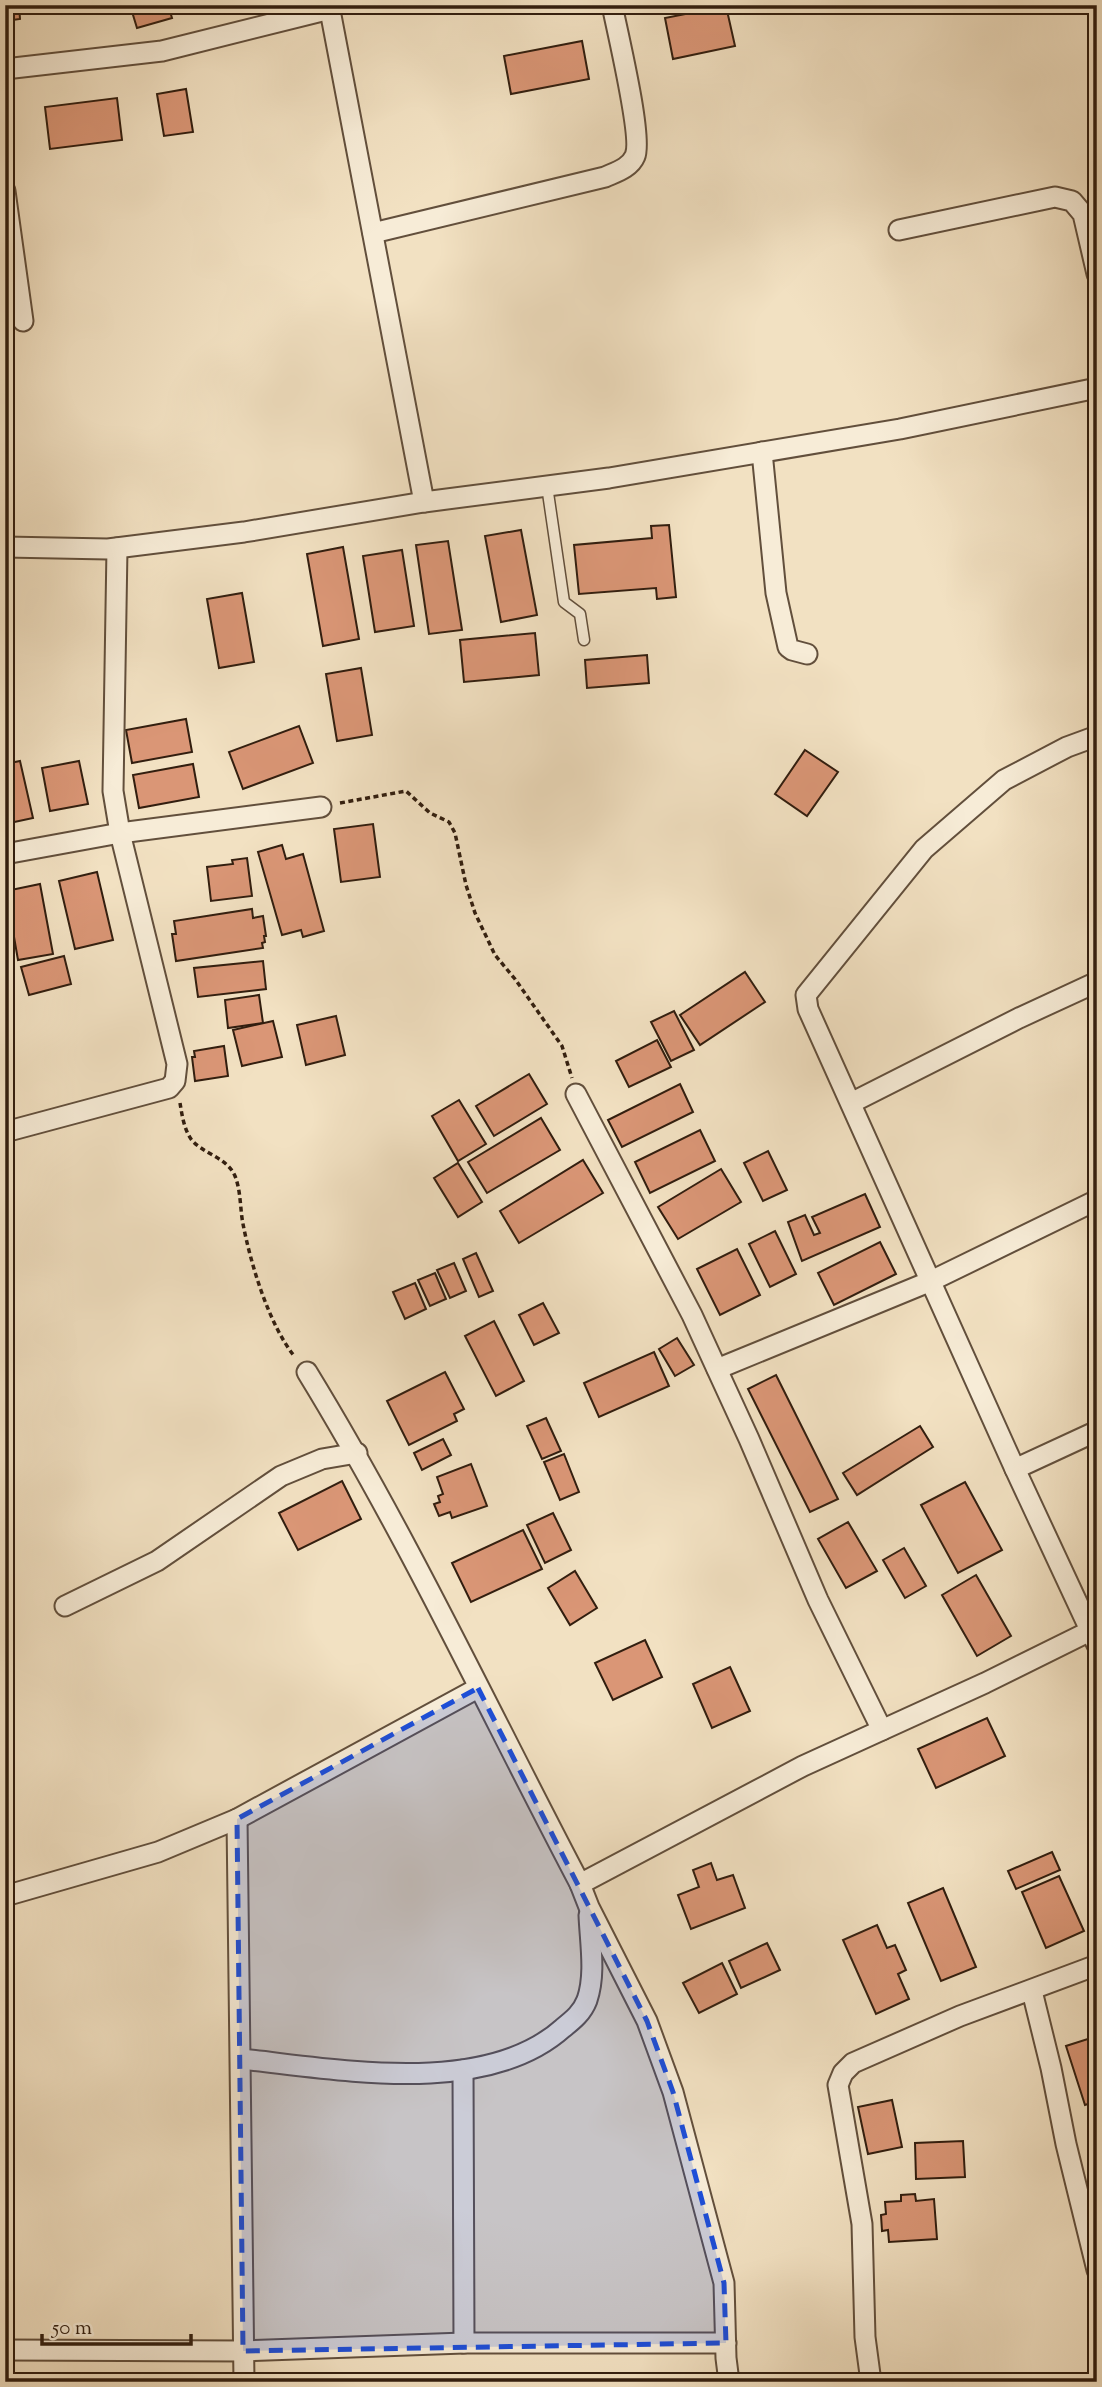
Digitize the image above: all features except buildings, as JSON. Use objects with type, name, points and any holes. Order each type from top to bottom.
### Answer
[{"type":"street","points":[[373,233],[605,177],[625,168],[636,155],[637,131],[612,5]]},
{"type":"street","points":[[5,69],[162,51],[329,7],[424,502]]},
{"type":"street","points":[[5,191],[23,321]]},
{"type":"street","points":[[899,230],[1055,197],[1072,201],[1083,214],[1097,274]]},
{"type":"street","points":[[5,547],[117,548],[244,532],[424,502],[609,478],[901,429],[1097,388]]},
{"type":"street","points":[[762,452],[776,593],[788,647],[807,654]]},
{"type":"street","points":[[5,1132],[169,1088],[175,1081],[177,1064],[120,833],[113,792],[117,548]]},
{"type":"street","points":[[580,1884],[803,1766],[1093,1638],[807,1009],[806,995],[924,849],[1004,780],[1067,747],[1097,736]]},
{"type":"street","points":[[5,854],[120,833],[321,807]]},
{"type":"street","points":[[851,1104],[1019,1018],[1097,982]]},
{"type":"street","points":[[576,1094],[692,1315],[818,1600],[882,1730]]},
{"type":"street","points":[[717,1369],[932,1281],[1097,1200]]},
{"type":"street","points":[[307,1372],[356,1453],[580,1884],[647,2021],[673,2092],[724,2283],[729,2382]]},
{"type":"street","points":[[1015,1469],[1097,1431]]},
{"type":"street","points":[[65,1606],[157,1560],[281,1476],[322,1459],[356,1453]]},
{"type":"street","points":[[5,1896],[159,1853],[237,1819],[478,1688]]},
{"type":"street","points":[[237,1819],[244,2382]]},
{"type":"street","points":[[241,2059],[355,2071],[440,2074],[520,2056],[554,2037],[581,2012],[591,1980],[589,1907]]},
{"type":"street","points":[[871,2382],[864,2337],[862,2224],[838,2085],[843,2073],[853,2063],[960,2016],[1097,1965]]},
{"type":"street","points":[[1032,1991],[1097,2270]]},
{"type":"street","points":[[463,2070],[464,2343]]},
{"type":"street","points":[[5,2350],[243,2351],[464,2343],[726,2343]]},
{"type":"lane","points":[[547,486],[564,602],[580,614],[584,640]]},
{"type":"path","points":[[321,807],[407,791],[418,803],[449,822],[475,913],[495,955],[562,1046],[576,1094]]},
{"type":"path","points":[[175,1081],[184,1124],[192,1140],[233,1171],[237,1181],[243,1225],[272,1322],[284,1344],[307,1372]]},
{"type":"highlighted area","points":[[478,1688],[647,2021],[673,2092],[724,2283],[726,2343],[243,2351],[237,1819]]}]
